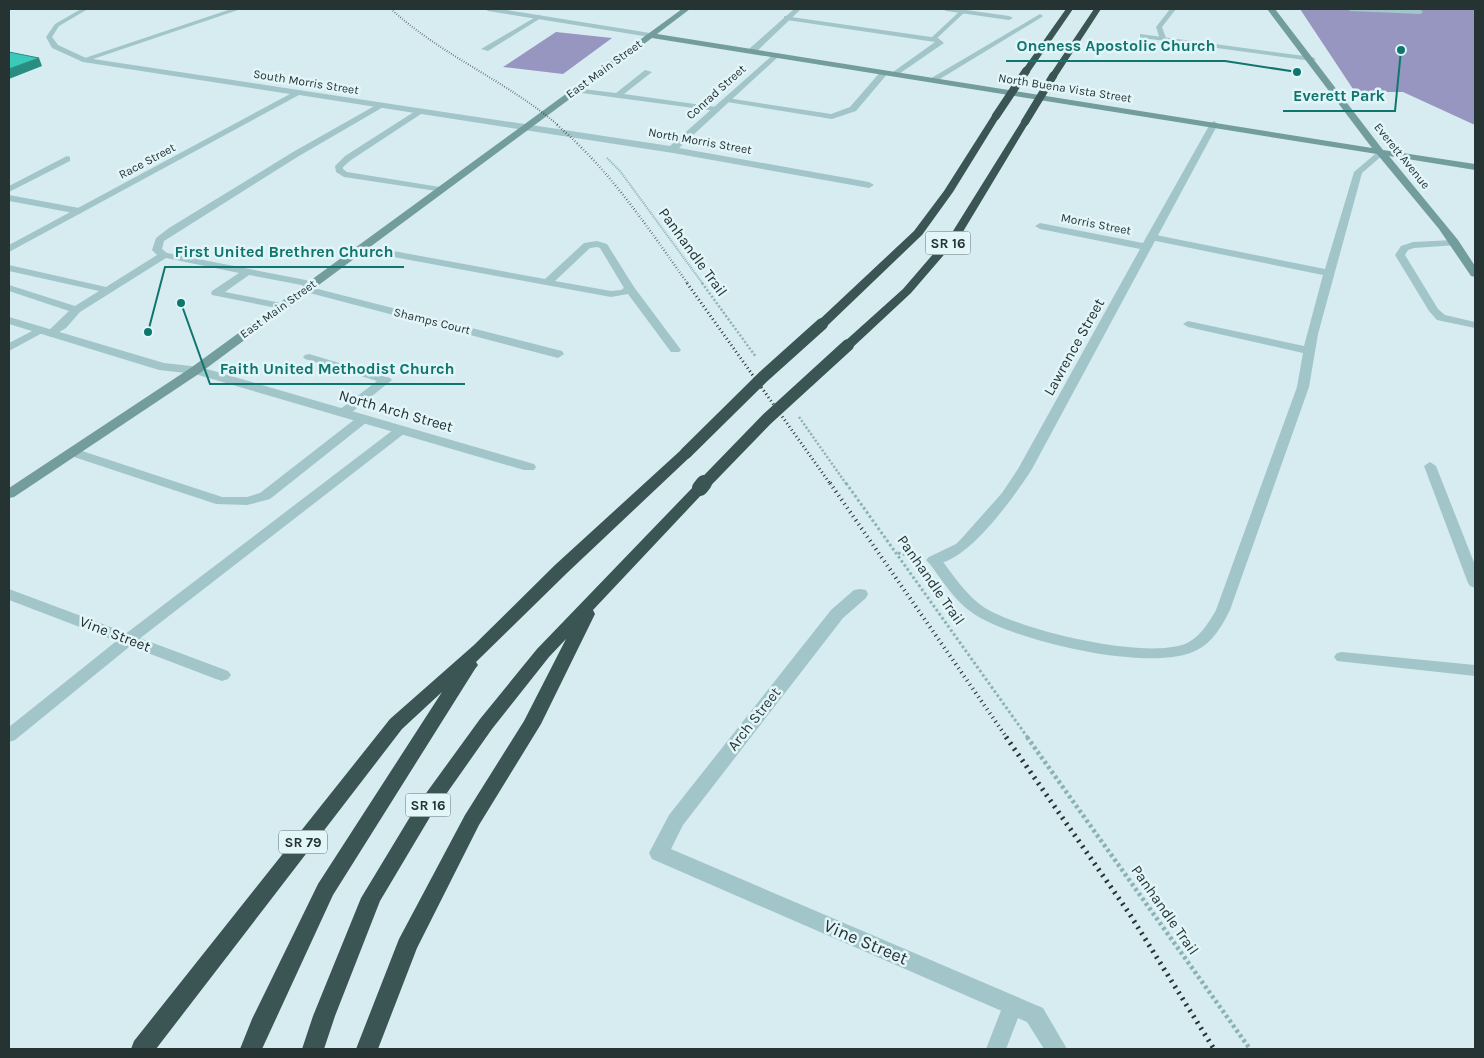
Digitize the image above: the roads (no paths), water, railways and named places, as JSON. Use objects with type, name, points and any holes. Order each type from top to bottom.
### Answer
[{"type":"highway","name":"SR 16","points":[[251,1049],[260,1026],[325,890],[480,650],[561,568],[686,453],[918,232],[948,192],[996,116],[1069,9]]},
{"type":"highway","name":"SR 16","points":[[313,1049],[324,1016],[372,898],[423,812],[486,724],[543,653],[597,595],[767,419],[906,291],[957,233],[1053,76],[1097,9]]},
{"type":"highway","points":[[367,1049],[407,946],[472,820],[532,724],[597,595]]},
{"type":"highway","name":"SR 79","points":[[142,1049],[396,724],[480,650]]},
{"type":"street","points":[[84,60],[237,9]]},
{"type":"street","points":[[488,9],[650,35]]},
{"type":"street","name":"East Main Street","points":[[9,494],[196,370],[686,9]]},
{"type":"street","points":[[946,9],[1009,18]]},
{"type":"street","name":"Everett Avenue","points":[[1271,9],[1454,243],[1475,274]]},
{"type":"street","points":[[787,18],[938,40],[940,43],[896,74]]},
{"type":"street","name":"North Buena Vista Street","points":[[650,35],[1475,167]]},
{"type":"street","points":[[1143,36],[1312,59]]},
{"type":"street","name":"Conrad Street","points":[[673,148],[775,55]]},
{"type":"street","name":"South Morris Street","points":[[84,60],[526,127]]},
{"type":"street","name":"Race Street","points":[[9,249],[297,93]]},
{"type":"street","name":"Lawrence Street","points":[[934,560],[961,547],[967,542],[1007,496],[1025,470],[1214,124]]},
{"type":"street","name":"North Morris Street","points":[[526,127],[673,148],[869,185]]},
{"type":"street","name":"Morris Street","points":[[1040,226],[1148,242]]},
{"type":"street","name":"Shamps Court","points":[[309,286],[558,354]]},
{"type":"street","name":"North Arch Street","points":[[9,320],[164,367],[196,370],[529,467]]},
{"type":"street","name":"Vine Street","points":[[9,594],[222,674]]},
{"type":"street","name":"Arch Street","points":[[659,852],[676,820],[701,787],[837,614],[860,594]]},
{"type":"street","name":"Vine Street","points":[[659,852],[1035,1015],[1056,1049]]},
{"type":"lane","points":[[84,60],[60,49],[49,37],[57,25],[85,9]]},
{"type":"lane","points":[[752,51],[798,9]]},
{"type":"lane","points":[[1162,38],[1159,28],[1173,9]]},
{"type":"lane","points":[[1350,9],[1420,12],[1416,9]]},
{"type":"lane","points":[[933,39],[963,11]]},
{"type":"lane","points":[[932,80],[1040,16]]},
{"type":"lane","points":[[485,50],[539,17]]},
{"type":"lane","points":[[617,96],[648,72]]},
{"type":"lane","points":[[727,100],[832,117],[853,109],[885,72]]},
{"type":"lane","points":[[574,90],[716,109]]},
{"type":"lane","points":[[309,286],[248,271],[164,255],[157,250],[159,240],[172,230],[296,154],[381,106]]},
{"type":"lane","points":[[420,112],[348,158],[339,166],[339,170],[344,174],[440,190]]},
{"type":"lane","points":[[934,560],[979,611],[1027,630],[1092,647],[1134,653],[1168,653],[1184,650],[1197,644],[1214,629],[1223,610],[1295,414],[1303,387],[1312,334],[1358,172],[1381,152]]},
{"type":"lane","points":[[9,188],[67,159]]},
{"type":"lane","points":[[9,198],[80,211]]},
{"type":"lane","points":[[1148,242],[1328,273]]},
{"type":"lane","points":[[1454,243],[1413,245],[1404,248],[1400,255],[1434,311],[1441,318],[1475,325]]},
{"type":"lane","points":[[547,282],[587,245],[597,244],[604,246],[629,288],[675,350]]},
{"type":"lane","points":[[361,248],[611,294],[624,293],[629,288]]},
{"type":"lane","points":[[9,348],[62,326],[76,310],[164,255]]},
{"type":"lane","points":[[9,268],[107,290]]},
{"type":"lane","points":[[248,271],[216,293],[282,306]]},
{"type":"lane","points":[[9,288],[76,310]]},
{"type":"lane","points":[[1188,324],[1310,351]]},
{"type":"lane","points":[[309,357],[386,380],[343,413]]},
{"type":"lane","points":[[72,452],[221,501],[247,501],[265,496],[363,419]]},
{"type":"lane","points":[[9,736],[129,640],[401,430]]},
{"type":"lane","points":[[1430,466],[1471,562],[1475,583]]},
{"type":"lane","points":[[1342,657],[1475,671]]},
{"type":"lane","points":[[996,1049],[1013,1005]]},
{"type":"railway","points":[[391,9],[431,41],[518,95],[559,126]]},
{"type":"railway","points":[[557,125],[576,142],[611,180],[688,284]]},
{"type":"railway","points":[[687,283],[831,485]]},
{"type":"railway","points":[[830,483],[1007,738]]},
{"type":"railway","points":[[1006,737],[1129,913],[1214,1049]]},
{"type":"place","name":"Everett Park","points":[[1401,50]]},
{"type":"place","name":"Oneness Apostolic Church","points":[[1297,72]]},
{"type":"place","name":"Faith United Methodist Church","points":[[181,303]]},
{"type":"place","name":"First United Brethren Church","points":[[148,332]]}]
